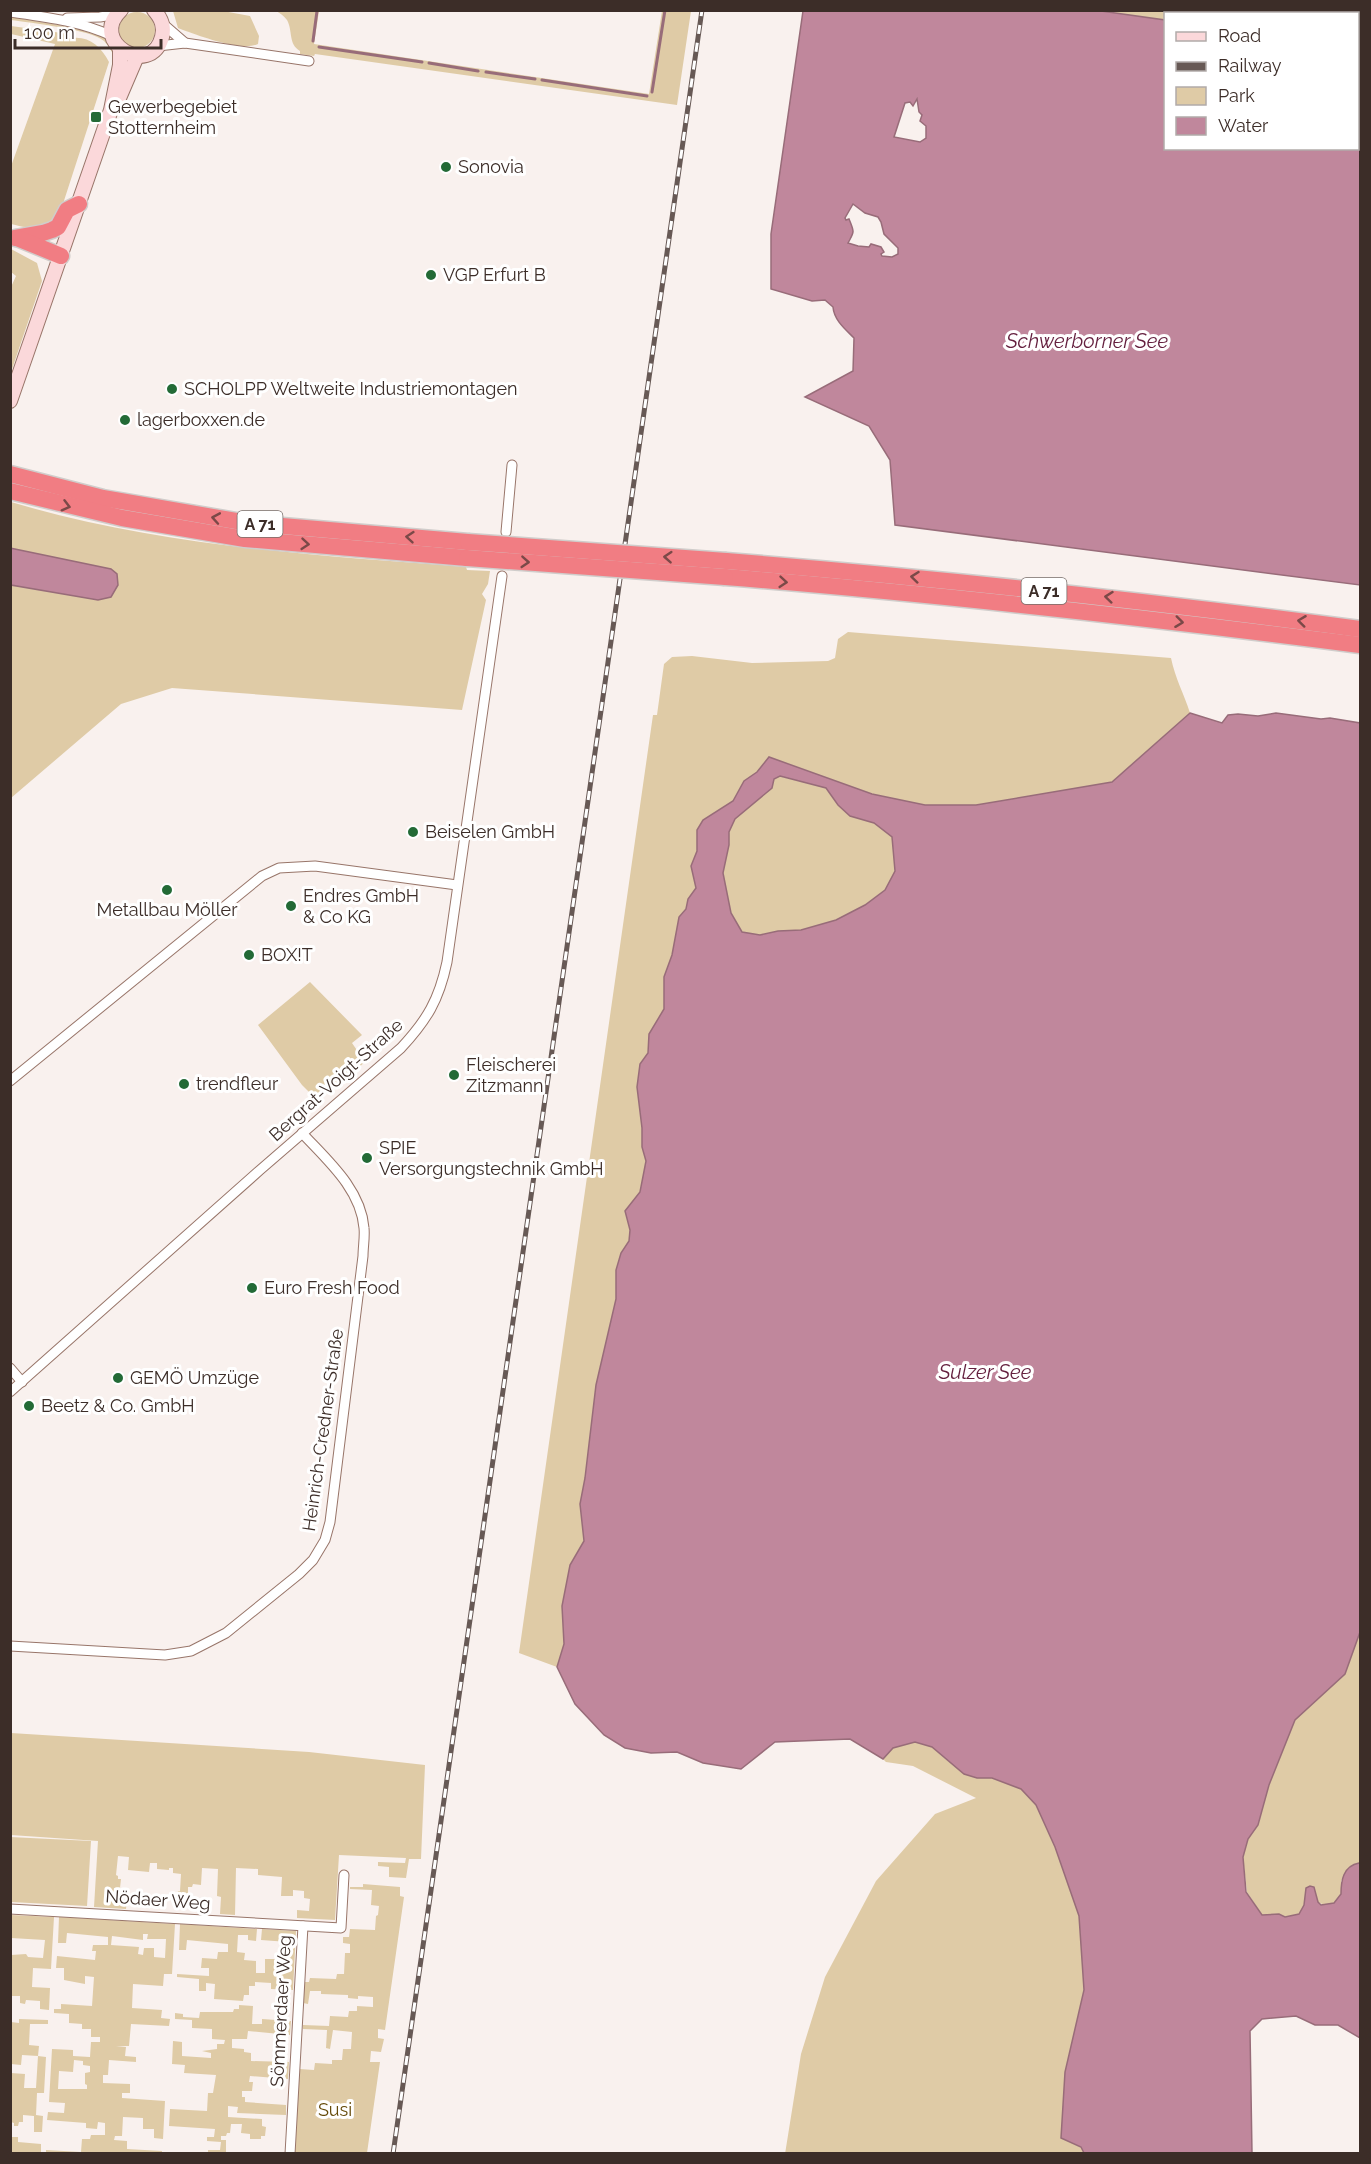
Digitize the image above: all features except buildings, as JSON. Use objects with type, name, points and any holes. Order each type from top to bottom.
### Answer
[{"type":"highway","points":[[13,237],[43,233],[58,227],[67,210],[79,204]]},
{"type":"highway","points":[[13,237],[61,256]]},
{"type":"highway","name":"A 71","points":[[12,480],[248,523],[468,550],[725,569],[891,574],[1145,601],[1360,629]]},
{"type":"highway","name":"A 71","points":[[725,569],[891,591],[1040,606],[1360,645]]},
{"type":"main road","points":[[120,49],[137,56],[145,55],[158,46],[163,31],[162,23],[154,10]]},
{"type":"main road","points":[[10,401],[111,110],[120,65],[120,49],[112,36],[112,25],[119,12]]},
{"type":"main road","points":[[111,110],[122,93],[137,56]]},
{"type":"street","points":[[10,12],[56,18],[100,17],[119,12]]},
{"type":"street","points":[[56,18],[112,36]]},
{"type":"street","points":[[162,23],[185,43]]},
{"type":"street","points":[[158,46],[185,43],[309,61]]},
{"type":"street","points":[[506,532],[512,465]]},
{"type":"street","name":"Bergrat-Voigt-Straße","points":[[10,1392],[401,1048],[431,1011],[444,977],[502,576]]},
{"type":"street","points":[[10,1081],[262,876],[279,868],[335,867],[457,885]]},
{"type":"street","name":"Heinrich-Credner-Straße","points":[[10,1646],[165,1655],[191,1651],[226,1633],[299,1574],[313,1560],[325,1540],[330,1522],[339,1457],[363,1256],[364,1228],[359,1206],[347,1182],[303,1133]]},
{"type":"street","points":[[10,1368],[22,1382]]},
{"type":"street","name":"Sömmerdaer Weg","points":[[290,2154],[303,1926],[341,1928],[344,1875]]},
{"type":"street","name":"Nödaer Weg","points":[[10,1909],[303,1926]]},
{"type":"green space","points":[[1340,10],[1344,12],[1164,12],[1164,20],[1101,11]]},
{"type":"green space","points":[[173,11],[223,11],[250,16],[259,36],[258,44],[232,45],[183,30],[178,28]]},
{"type":"green space","points":[[276,11],[319,11],[314,44],[649,94],[662,11],[691,11],[677,105],[315,54],[314,56],[300,54],[292,41],[287,20]]},
{"type":"green space","points":[[137,12],[150,17],[155,30],[150,43],[137,48],[124,43],[119,30],[124,17]]},
{"type":"green space","points":[[11,17],[71,27],[106,38],[114,50],[114,57],[106,43],[97,37],[73,30],[11,20]]},
{"type":"green space","points":[[11,26],[62,33],[66,34],[67,39],[87,40],[97,46],[109,62],[60,213],[48,223],[32,228],[11,224],[10,169],[55,44],[11,34]]},
{"type":"green space","points":[[11,249],[37,263],[42,281],[11,372],[11,287],[16,276],[11,272]]},
{"type":"green space","points":[[11,502],[66,517],[179,539],[294,553],[490,571],[488,584],[482,594],[486,600],[462,710],[172,688],[121,704],[11,798]]},
{"type":"green space","points":[[848,632],[1171,658],[1190,713],[1112,782],[976,805],[925,805],[872,794],[769,757],[757,772],[744,781],[733,801],[703,820],[697,830],[697,851],[691,866],[696,888],[688,899],[686,909],[679,917],[672,955],[664,977],[664,1009],[649,1034],[648,1053],[640,1064],[637,1087],[642,1147],[646,1161],[640,1192],[625,1211],[630,1230],[629,1242],[621,1253],[617,1270],[616,1299],[596,1385],[580,1504],[584,1541],[570,1565],[562,1606],[564,1644],[557,1667],[519,1653],[653,715],[657,715],[664,664],[672,657],[692,656],[752,663],[828,661],[835,658],[838,639]]},
{"type":"green space","points":[[779,776],[826,788],[838,805],[850,815],[874,823],[892,837],[895,871],[885,890],[865,905],[836,920],[801,930],[760,935],[742,932],[731,913],[723,873],[729,845],[729,832],[735,819],[772,788],[774,779]]},
{"type":"green space","points":[[310,982],[362,1035],[352,1043],[365,1062],[318,1101],[302,1085],[258,1025]]},
{"type":"green space","points":[[1360,1632],[1360,1865],[1358,1863],[1341,1881],[1341,1894],[1334,1903],[1326,1906],[1318,1902],[1314,1887],[1299,1914],[1285,1917],[1279,1914],[1262,1915],[1247,1892],[1243,1857],[1248,1839],[1258,1825],[1269,1785],[1295,1720],[1345,1674]]},
{"type":"green space","points":[[11,1733],[309,1752],[425,1765],[421,1859],[409,1859],[406,1878],[389,1877],[389,1867],[378,1866],[378,1862],[405,1863],[406,1858],[339,1855],[335,1920],[297,1918],[297,1910],[309,1911],[310,1899],[304,1898],[304,1891],[293,1890],[293,1896],[281,1896],[282,1877],[258,1875],[258,1869],[236,1868],[235,1915],[220,1914],[221,1897],[217,1896],[218,1869],[202,1868],[201,1885],[193,1884],[192,1887],[188,1887],[188,1894],[177,1896],[180,1891],[181,1874],[173,1873],[173,1868],[157,1869],[157,1863],[150,1863],[149,1872],[128,1870],[129,1857],[118,1856],[116,1875],[118,1879],[121,1879],[120,1888],[114,1888],[113,1899],[127,1900],[126,1909],[94,1907],[98,1841],[11,1835]]},
{"type":"green space","points":[[915,1741],[932,1747],[948,1761],[977,1778],[992,1778],[1021,1789],[1036,1805],[1055,1847],[1079,1916],[1084,1990],[1065,2072],[1084,2153],[785,2154],[801,2054],[825,1977],[876,1881],[935,1814],[976,1798],[913,1766],[886,1762],[883,1759],[893,1748]]},
{"type":"green space","points":[[10,1837],[91,1841],[87,1906],[11,1902]]},
{"type":"green space","name":"Susi","points":[[363,1884],[400,1887],[400,1896],[404,1897],[385,2030],[378,2029],[378,2038],[384,2039],[381,2052],[371,2051],[370,2062],[380,2062],[367,2153],[294,2154],[299,2069],[314,2070],[315,2063],[332,2064],[332,2060],[342,2060],[343,2049],[351,2049],[352,2032],[333,2030],[330,2049],[326,2048],[327,2030],[303,2029],[303,2025],[329,2026],[330,2016],[348,2017],[349,2011],[357,2011],[357,2006],[373,2007],[373,1997],[348,1998],[348,1995],[321,1994],[321,1991],[310,1991],[308,2004],[303,2003],[304,1982],[309,1982],[310,1978],[336,1979],[337,1974],[344,1974],[345,1953],[350,1953],[350,1944],[343,1943],[343,1937],[349,1937],[350,1929],[375,1930],[379,1906],[371,1905],[372,1890],[350,1889],[350,1887],[363,1887]]},
{"type":"green space","points":[[11,1915],[54,1917],[51,1969],[33,1968],[32,1987],[50,1988],[49,2010],[40,2009],[40,2001],[26,2000],[25,2004],[20,2003],[20,1996],[11,1996],[11,1955],[26,1954],[28,1957],[43,1958],[45,1940],[11,1938]]},
{"type":"green space","points":[[59,1917],[175,1924],[172,1974],[164,1974],[163,1986],[133,1984],[132,2008],[162,2010],[161,2018],[170,2019],[169,2026],[131,2024],[129,2046],[116,2046],[126,2047],[125,2056],[136,2057],[136,2062],[109,2060],[108,2075],[103,2075],[103,2083],[130,2084],[130,2093],[122,2093],[122,2098],[165,2101],[163,2139],[154,2138],[154,2129],[143,2129],[143,2118],[123,2117],[122,2136],[115,2136],[114,2140],[127,2141],[127,2149],[162,2151],[162,2153],[46,2153],[46,2150],[81,2152],[82,2139],[90,2139],[91,2135],[105,2135],[105,2123],[98,2122],[97,2129],[86,2128],[86,2123],[47,2120],[48,2112],[64,2113],[65,2103],[49,2102],[52,2049],[73,2050],[73,2056],[90,2057],[91,2042],[100,2042],[100,2037],[91,2037],[91,2029],[82,2029],[82,2024],[69,2023],[69,2014],[54,2013],[54,2009],[61,2009],[61,2004],[92,2006],[94,1977],[85,1976],[85,1984],[64,1980],[64,1968],[56,1968],[57,1956],[95,1960],[96,1951],[92,1951],[93,1945],[108,1945],[108,1937],[67,1933],[66,1943],[58,1943]],"holes":[[[143,1934],[148,1934],[147,1939],[166,1939],[165,1958],[154,1957],[154,1948],[144,1948],[143,1955],[138,1954],[139,1947],[111,1945],[112,1936],[143,1940]],[[74,2060],[83,2061],[83,2065],[90,2066],[90,2072],[85,2073],[87,2089],[58,2089],[59,2071],[73,2072]]]},
{"type":"green space","points":[[180,1924],[257,1929],[256,1941],[248,1940],[248,1935],[238,1935],[237,1952],[245,1953],[244,1960],[256,1961],[256,1973],[265,1973],[265,1959],[275,1959],[274,1969],[287,1969],[288,1942],[261,1940],[262,1929],[296,1931],[293,1990],[271,1989],[271,1983],[255,1982],[255,1986],[249,1986],[249,1995],[244,1995],[243,2001],[214,1999],[215,1984],[206,1983],[206,1991],[199,1991],[199,1979],[177,1977],[177,1974],[209,1976],[209,1968],[201,1968],[202,1958],[217,1959],[218,1952],[228,1952],[228,1944],[187,1940],[186,1950],[179,1950]]},
{"type":"green space","points":[[239,2005],[253,2006],[252,2024],[262,2024],[262,2019],[291,2021],[290,2035],[248,2031],[247,2039],[232,2039],[232,2048],[244,2049],[244,2052],[251,2053],[251,2061],[289,2062],[288,2079],[250,2076],[249,2082],[253,2082],[252,2091],[242,2091],[245,2102],[286,2105],[286,2115],[237,2113],[238,2107],[228,2106],[228,2117],[262,2119],[262,2126],[266,2127],[265,2136],[261,2136],[261,2139],[250,2139],[250,2134],[241,2133],[242,2124],[231,2124],[230,2133],[221,2136],[221,2140],[226,2140],[226,2152],[248,2153],[208,2153],[208,2150],[220,2150],[221,2142],[207,2141],[207,2137],[214,2137],[215,2129],[169,2126],[170,2109],[207,2111],[208,2093],[213,2093],[216,2075],[184,2073],[185,2065],[172,2064],[173,2041],[182,2042],[182,2056],[211,2058],[211,2053],[202,2051],[217,2049],[217,2044],[224,2044],[225,2040],[212,2039],[212,2029],[192,2028],[192,2020],[175,2019],[175,2013],[183,2014],[183,2017],[199,2018],[200,2012],[233,2012],[234,2009],[239,2009]]},
{"type":"green space","points":[[19,2019],[48,2020],[48,2024],[30,2024],[29,2045],[39,2046],[38,2056],[22,2055],[21,2065],[11,2064],[11,2022],[19,2023]]},
{"type":"green space","points":[[38,2056],[46,2057],[44,2093],[37,2093],[36,2115],[43,2116],[42,2132],[34,2132],[34,2116],[23,2115],[23,2122],[19,2122],[18,2126],[14,2126],[11,2122],[11,2073],[25,2074],[24,2088],[36,2088]]},
{"type":"green space","points":[[10,2137],[18,2137],[18,2142],[41,2144],[41,2153],[11,2153]]},
{"type":"water","name":"Schwerborner See","points":[[803,11],[1101,11],[1164,20],[1164,150],[1359,150],[1360,49],[1360,585],[895,525],[890,460],[869,426],[805,397],[853,371],[854,338],[840,324],[833,307],[825,300],[812,301],[771,289],[771,234]],"holes":[[[917,99],[919,112],[922,115],[920,121],[926,126],[926,138],[920,142],[894,137],[905,103],[910,102],[913,106]],[[853,204],[865,213],[878,217],[884,234],[898,248],[898,254],[892,257],[882,256],[884,252],[881,247],[848,243],[853,230],[849,219],[845,218]]]},
{"type":"water","points":[[10,548],[111,569],[117,574],[118,585],[111,597],[98,600],[11,585]]},
{"type":"water","name":"Sulzer See","points":[[1190,713],[1222,723],[1228,715],[1258,716],[1276,713],[1360,723],[1360,1632],[1345,1674],[1295,1720],[1269,1785],[1258,1825],[1248,1839],[1243,1857],[1246,1892],[1262,1915],[1279,1914],[1285,1917],[1299,1914],[1304,1905],[1306,1888],[1310,1886],[1314,1887],[1321,1905],[1334,1903],[1341,1894],[1342,1879],[1346,1871],[1349,1867],[1359,1863],[1360,2038],[1338,2025],[1315,2025],[1296,2016],[1262,2019],[1250,2031],[1252,2153],[1084,2153],[1081,2147],[1061,2138],[1065,2072],[1084,1990],[1079,1916],[1055,1847],[1036,1805],[1021,1789],[992,1778],[977,1778],[964,1774],[932,1747],[915,1742],[893,1748],[883,1759],[850,1739],[775,1742],[741,1769],[703,1763],[677,1752],[651,1753],[625,1748],[604,1735],[575,1704],[557,1667],[564,1644],[562,1606],[570,1565],[584,1541],[580,1504],[596,1385],[616,1299],[616,1270],[621,1253],[629,1241],[630,1230],[625,1211],[640,1192],[646,1161],[642,1147],[637,1087],[640,1064],[648,1053],[649,1034],[664,1009],[664,977],[672,955],[679,917],[686,909],[688,899],[696,888],[691,866],[697,851],[697,830],[703,820],[733,801],[744,781],[757,772],[769,757],[872,794],[925,805],[976,805],[1112,782]],"holes":[[[780,776],[826,788],[838,805],[850,816],[874,823],[892,837],[895,871],[885,890],[865,905],[836,920],[801,930],[760,935],[742,932],[731,913],[723,873],[729,845],[729,832],[735,819],[772,788],[774,779]]]},
{"type":"waterway","points":[[652,92],[665,10]]},
{"type":"waterway","points":[[313,41],[317,11]]},
{"type":"waterway","points":[[319,47],[422,62]]},
{"type":"waterway","points":[[429,63],[478,71]]},
{"type":"waterway","points":[[486,72],[535,79]]},
{"type":"waterway","points":[[542,80],[647,96]]},
{"type":"railway","points":[[393,2154],[702,10]]},
{"type":"place","name":"Gewerbegebiet Stotternheim","points":[[96,117]]},
{"type":"place","name":"Sonovia","points":[[446,167]]},
{"type":"place","name":"VGP Erfurt B","points":[[431,275]]},
{"type":"place","name":"SCHOLPP Weltweite Industriemontagen","points":[[172,389]]},
{"type":"place","name":"lagerboxxen.de","points":[[125,420]]},
{"type":"place","name":"Beiselen GmbH","points":[[413,832]]},
{"type":"place","name":"Metallbau Möller","points":[[167,890]]},
{"type":"place","name":"Endres GmbH & Co KG","points":[[291,906]]},
{"type":"place","name":"BOX!T","points":[[249,955]]},
{"type":"place","name":"Fleischerei Zitzmann","points":[[454,1075]]},
{"type":"place","name":"trendfleur","points":[[184,1084]]},
{"type":"place","name":"SPIE Versorgungstechnik GmbH","points":[[367,1158]]},
{"type":"place","name":"Euro Fresh Food","points":[[252,1288]]},
{"type":"place","name":"GEMÖ Umzüge","points":[[118,1378]]},
{"type":"place","name":"Beetz & Co. GmbH","points":[[29,1406]]}]
